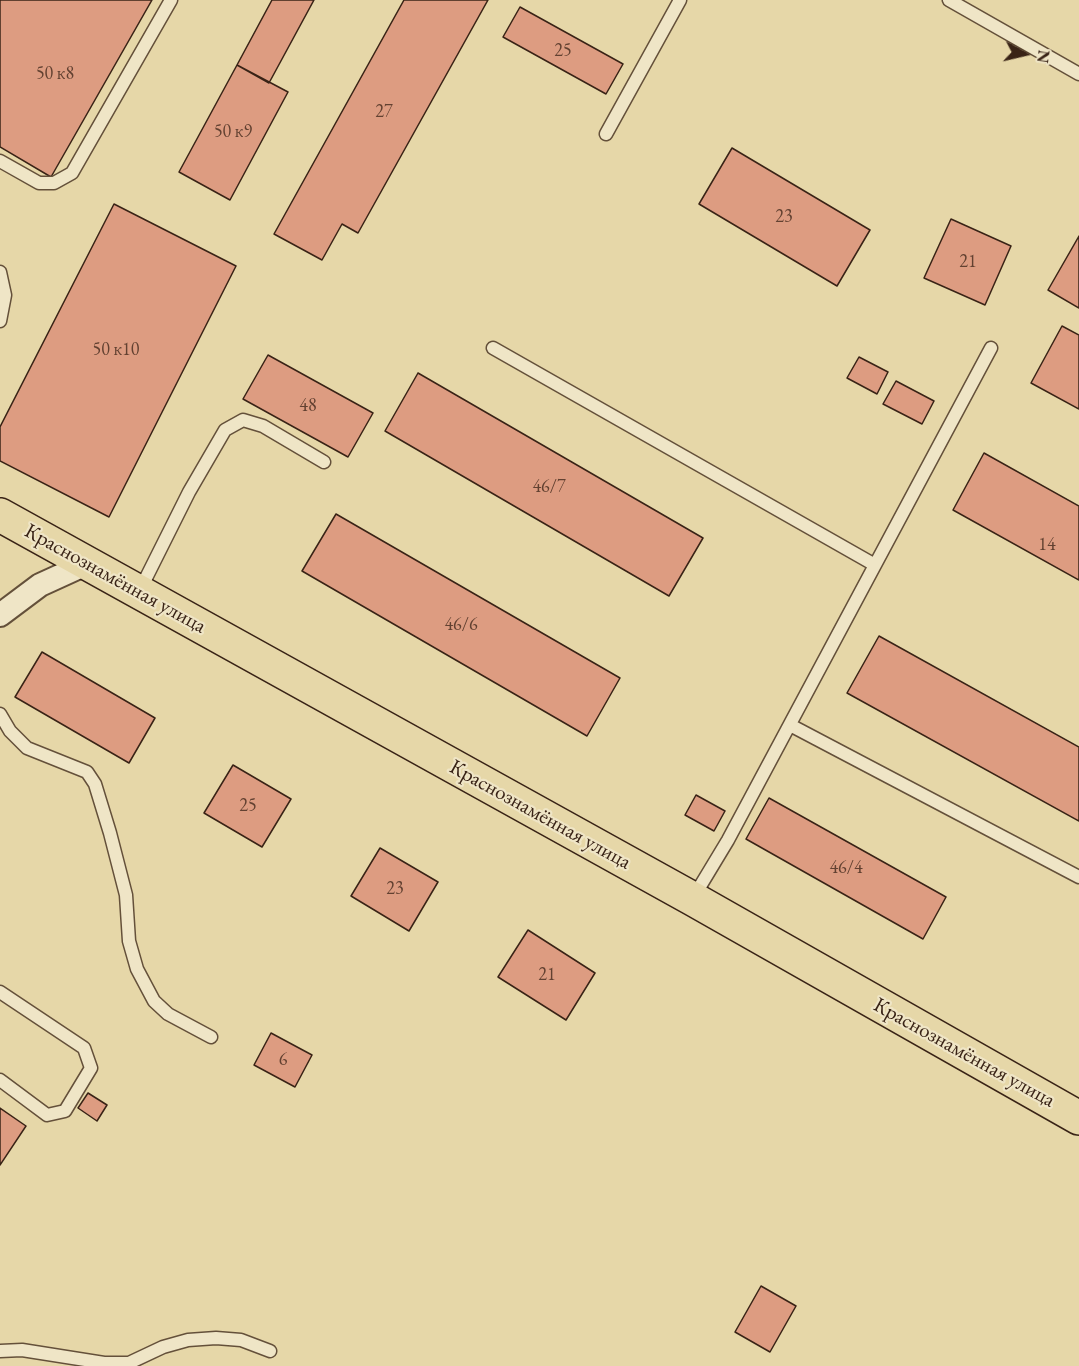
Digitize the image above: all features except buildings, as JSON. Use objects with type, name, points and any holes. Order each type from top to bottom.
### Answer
[{"type":"main road","name":"Краснознамённая улица","points":[[0,515],[693,899],[1079,1118]]},
{"type":"street","points":[[0,615],[40,585],[86,564]]},
{"type":"lane","points":[[0,161],[39,183],[54,183],[72,174],[171,0]]},
{"type":"lane","points":[[606,134],[680,0]]},
{"type":"lane","points":[[949,0],[1079,74]]},
{"type":"lane","points":[[0,272],[5,296],[0,321]]},
{"type":"lane","points":[[493,348],[875,565]]},
{"type":"lane","points":[[693,899],[790,724],[991,348]]},
{"type":"lane","points":[[138,593],[189,492],[225,430],[243,420],[253,423],[324,462]]},
{"type":"lane","points":[[0,714],[10,731],[27,748],[87,772],[95,784],[126,895],[129,941],[137,969],[154,1001],[168,1014],[211,1037]]},
{"type":"lane","points":[[790,724],[1079,877]]},
{"type":"lane","points":[[0,992],[84,1048],[91,1068],[65,1111],[47,1115],[0,1080]]},
{"type":"lane","points":[[0,1351],[22,1350],[104,1363],[129,1364],[163,1347],[188,1340],[241,1340],[270,1351]]}]
